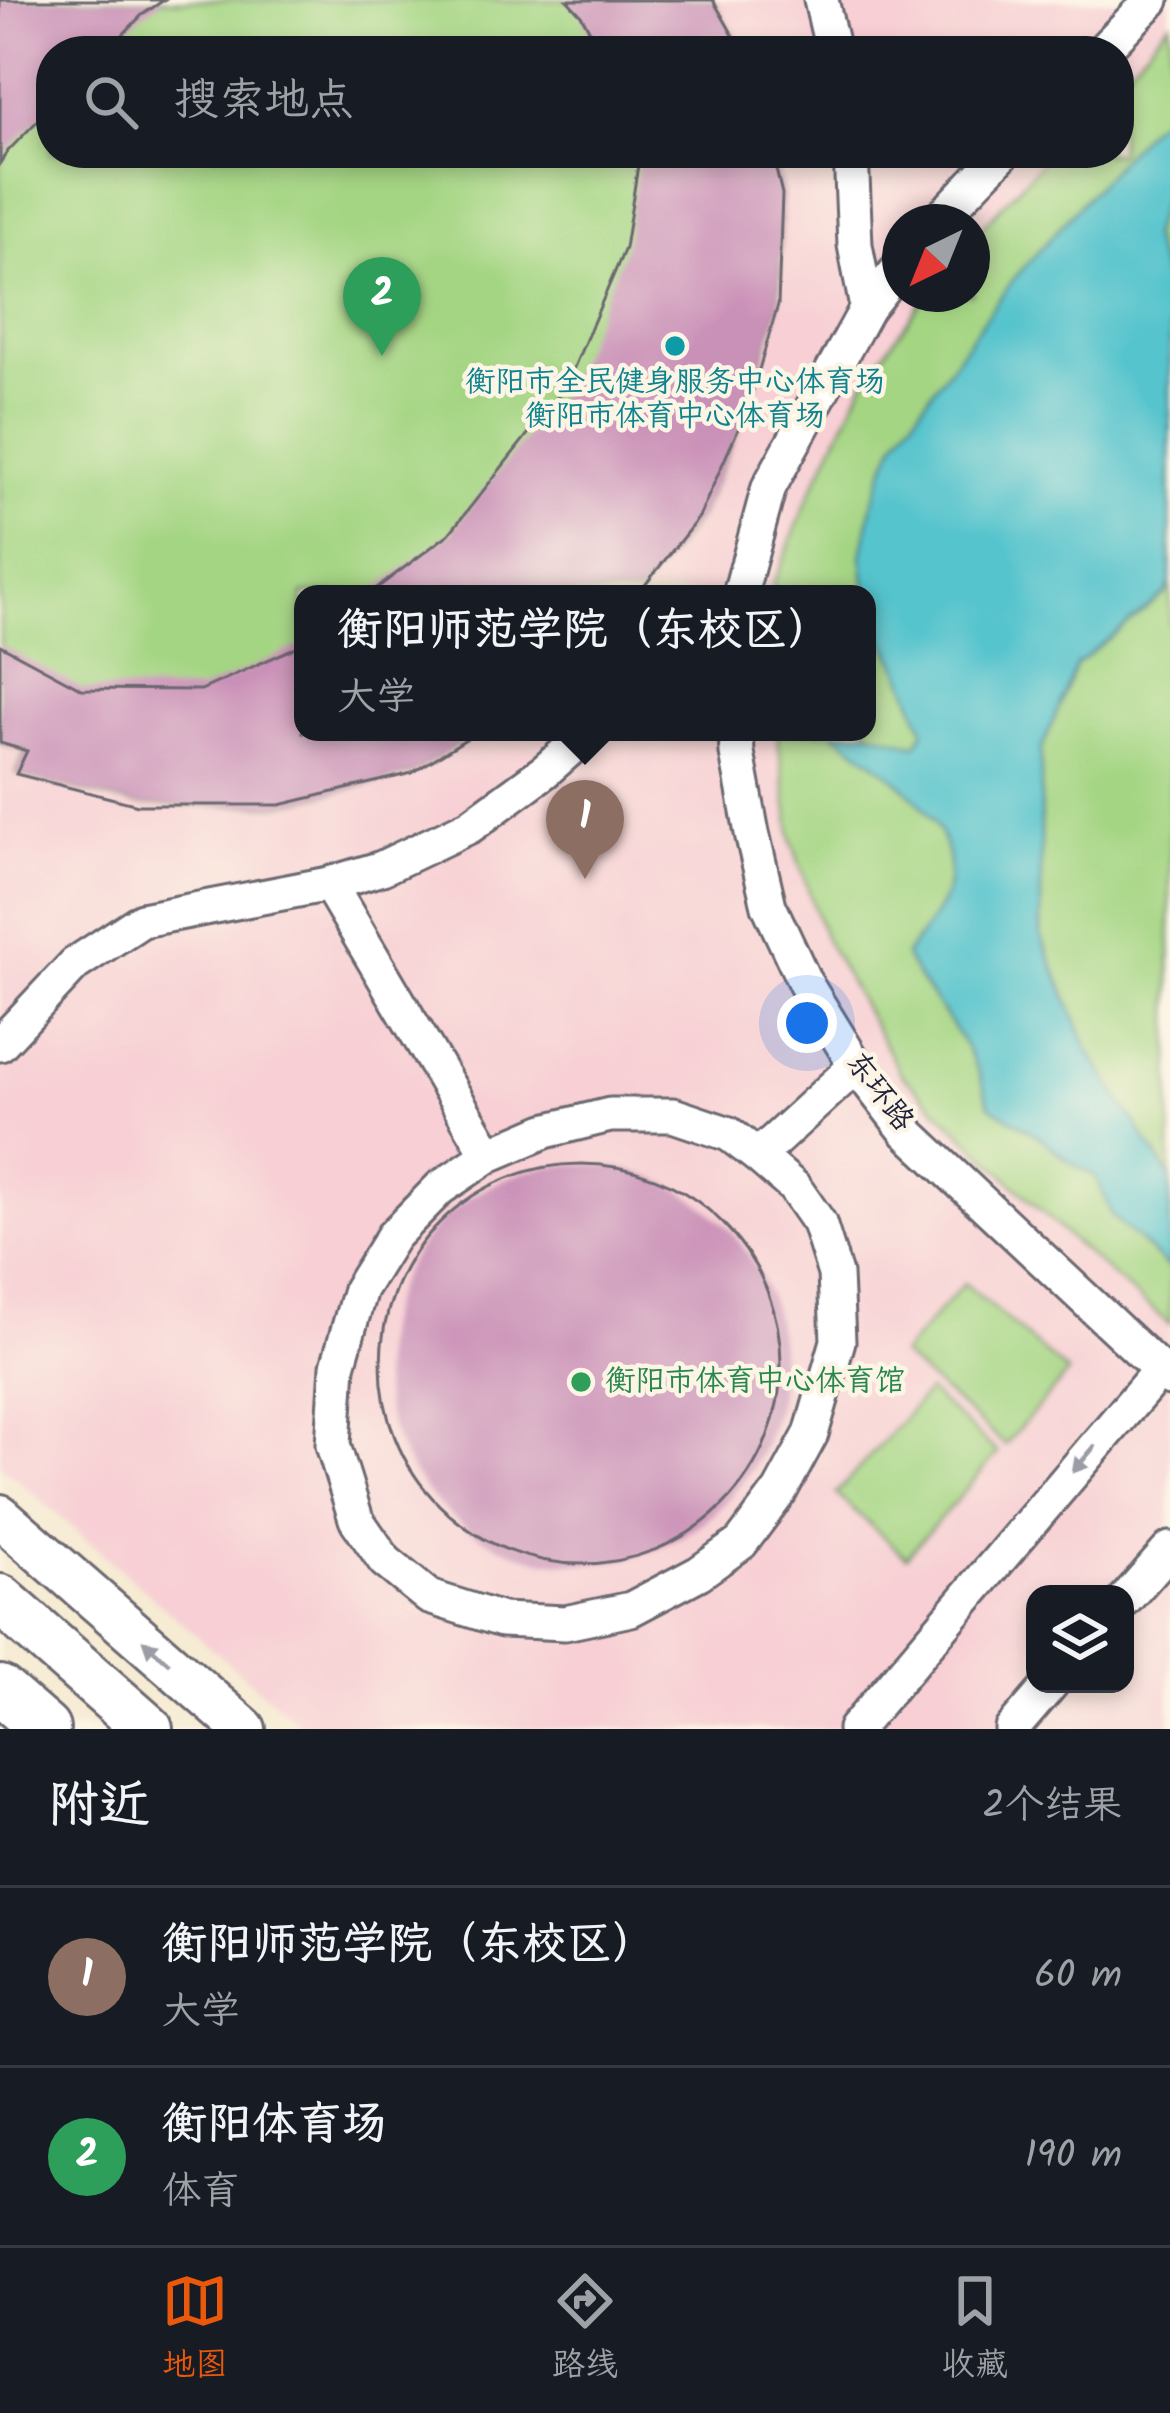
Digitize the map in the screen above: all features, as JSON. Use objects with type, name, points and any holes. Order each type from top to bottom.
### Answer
[{"type":"highway","points":[[0,1599],[148,1729]]},
{"type":"highway","points":[[0,1690],[45,1729]]},
{"type":"main road","points":[[0,1516],[244,1729]]},
{"type":"lane","points":[[821,0],[829,36]]},
{"type":"lane","points":[[1117,36],[1152,0]]},
{"type":"lane","points":[[852,168],[855,245],[867,308]]},
{"type":"lane","points":[[954,204],[989,168]]},
{"type":"lane","points":[[742,585],[769,488],[867,308],[882,289]]},
{"type":"lane","points":[[0,1044],[75,964],[142,920],[329,884],[382,868],[470,826],[579,741]]},
{"type":"lane","name":"东环路","points":[[736,741],[769,906],[805,983],[856,1066],[907,1132],[1165,1374]]},
{"type":"lane","points":[[329,884],[489,1155]]},
{"type":"lane","points":[[758,1156],[856,1066]]},
{"type":"lane","points":[[610,1115],[674,1115],[728,1134],[758,1156],[794,1187],[818,1223],[836,1274],[838,1341],[811,1434],[781,1491],[741,1543],[700,1573],[631,1609],[565,1623],[502,1620],[430,1597],[385,1561],[356,1519],[334,1445],[338,1366],[361,1289],[393,1236],[440,1188],[489,1155],[544,1131],[610,1115]]},
{"type":"lane","points":[[855,1729],[1165,1374]]},
{"type":"lane","points":[[1134,1590],[1170,1549]]},
{"type":"lane","points":[[1012,1729],[1044,1693]]},
{"type":"shaded area","points":[[0,0],[1170,0],[1170,1729],[305,1729],[0,1465]]},
{"type":"green space","points":[[0,0],[713,0],[733,36],[36,36],[36,168],[776,168],[782,194],[778,305],[748,407],[699,517],[645,585],[294,585],[294,741],[463,741],[412,773],[280,805],[138,805],[16,774],[26,751],[0,743]]},
{"type":"green space","points":[[1170,22],[1170,1325],[1069,1238],[901,1074],[824,937],[792,841],[778,741],[876,741],[876,585],[773,585],[865,380],[914,312],[990,312],[990,218],[1036,168],[1134,168],[1134,62]]},
{"type":"green space","points":[[964,1283],[1068,1373],[1005,1445],[901,1355]]},
{"type":"green space","points":[[928,1391],[998,1453],[906,1557],[836,1494]]},
{"type":"water","points":[[1170,111],[1170,175],[1151,237],[1170,298],[1170,579],[1167,592],[1076,665],[1041,751],[1041,936],[1090,1053],[1170,1177],[1170,1269],[1112,1216],[1096,1177],[989,1105],[970,1054],[905,956],[946,892],[949,866],[944,842],[916,798],[845,741],[876,741],[876,734],[917,745],[924,730],[879,630],[876,585],[865,585],[862,555],[872,506],[897,440],[1012,281],[1113,168],[1134,168],[1134,144]]},
{"type":"building","points":[[0,0],[164,0],[122,36],[36,36],[36,122],[0,163]]},
{"type":"building","points":[[567,0],[713,0],[733,36],[593,36]]},
{"type":"building","name":"衡阳市全民健身服务中心体育场 衡阳市体育中心体育场","points":[[638,168],[776,168],[782,194],[778,305],[748,407],[699,517],[645,585],[381,585],[449,534],[566,386],[625,248]]},
{"type":"building","points":[[0,645],[82,689],[201,690],[294,648],[294,741],[463,741],[412,773],[280,805],[138,805],[16,774],[27,751],[0,743]]},
{"type":"building","name":"衡阳市体育中心体育馆","points":[[581,1164],[620,1168],[657,1179],[692,1198],[722,1223],[747,1253],[766,1288],[777,1325],[781,1364],[777,1403],[766,1440],[747,1475],[722,1505],[692,1530],[657,1549],[620,1560],[581,1564],[542,1560],[505,1549],[470,1530],[440,1505],[415,1475],[396,1440],[385,1403],[381,1364],[385,1325],[396,1288],[415,1253],[440,1223],[470,1198],[505,1179],[542,1168]]},
{"type":"place","name":"衡阳市全民健身服务中心体育场 衡阳市体育中心体育场","points":[[675,346]]},
{"type":"place","name":"衡阳体育场","points":[[382,356]]},
{"type":"place","name":"衡阳师范学院（东校区）","points":[[585,879]]},
{"type":"place","name":"衡阳市体育中心体育馆","points":[[581,1382]]}]
